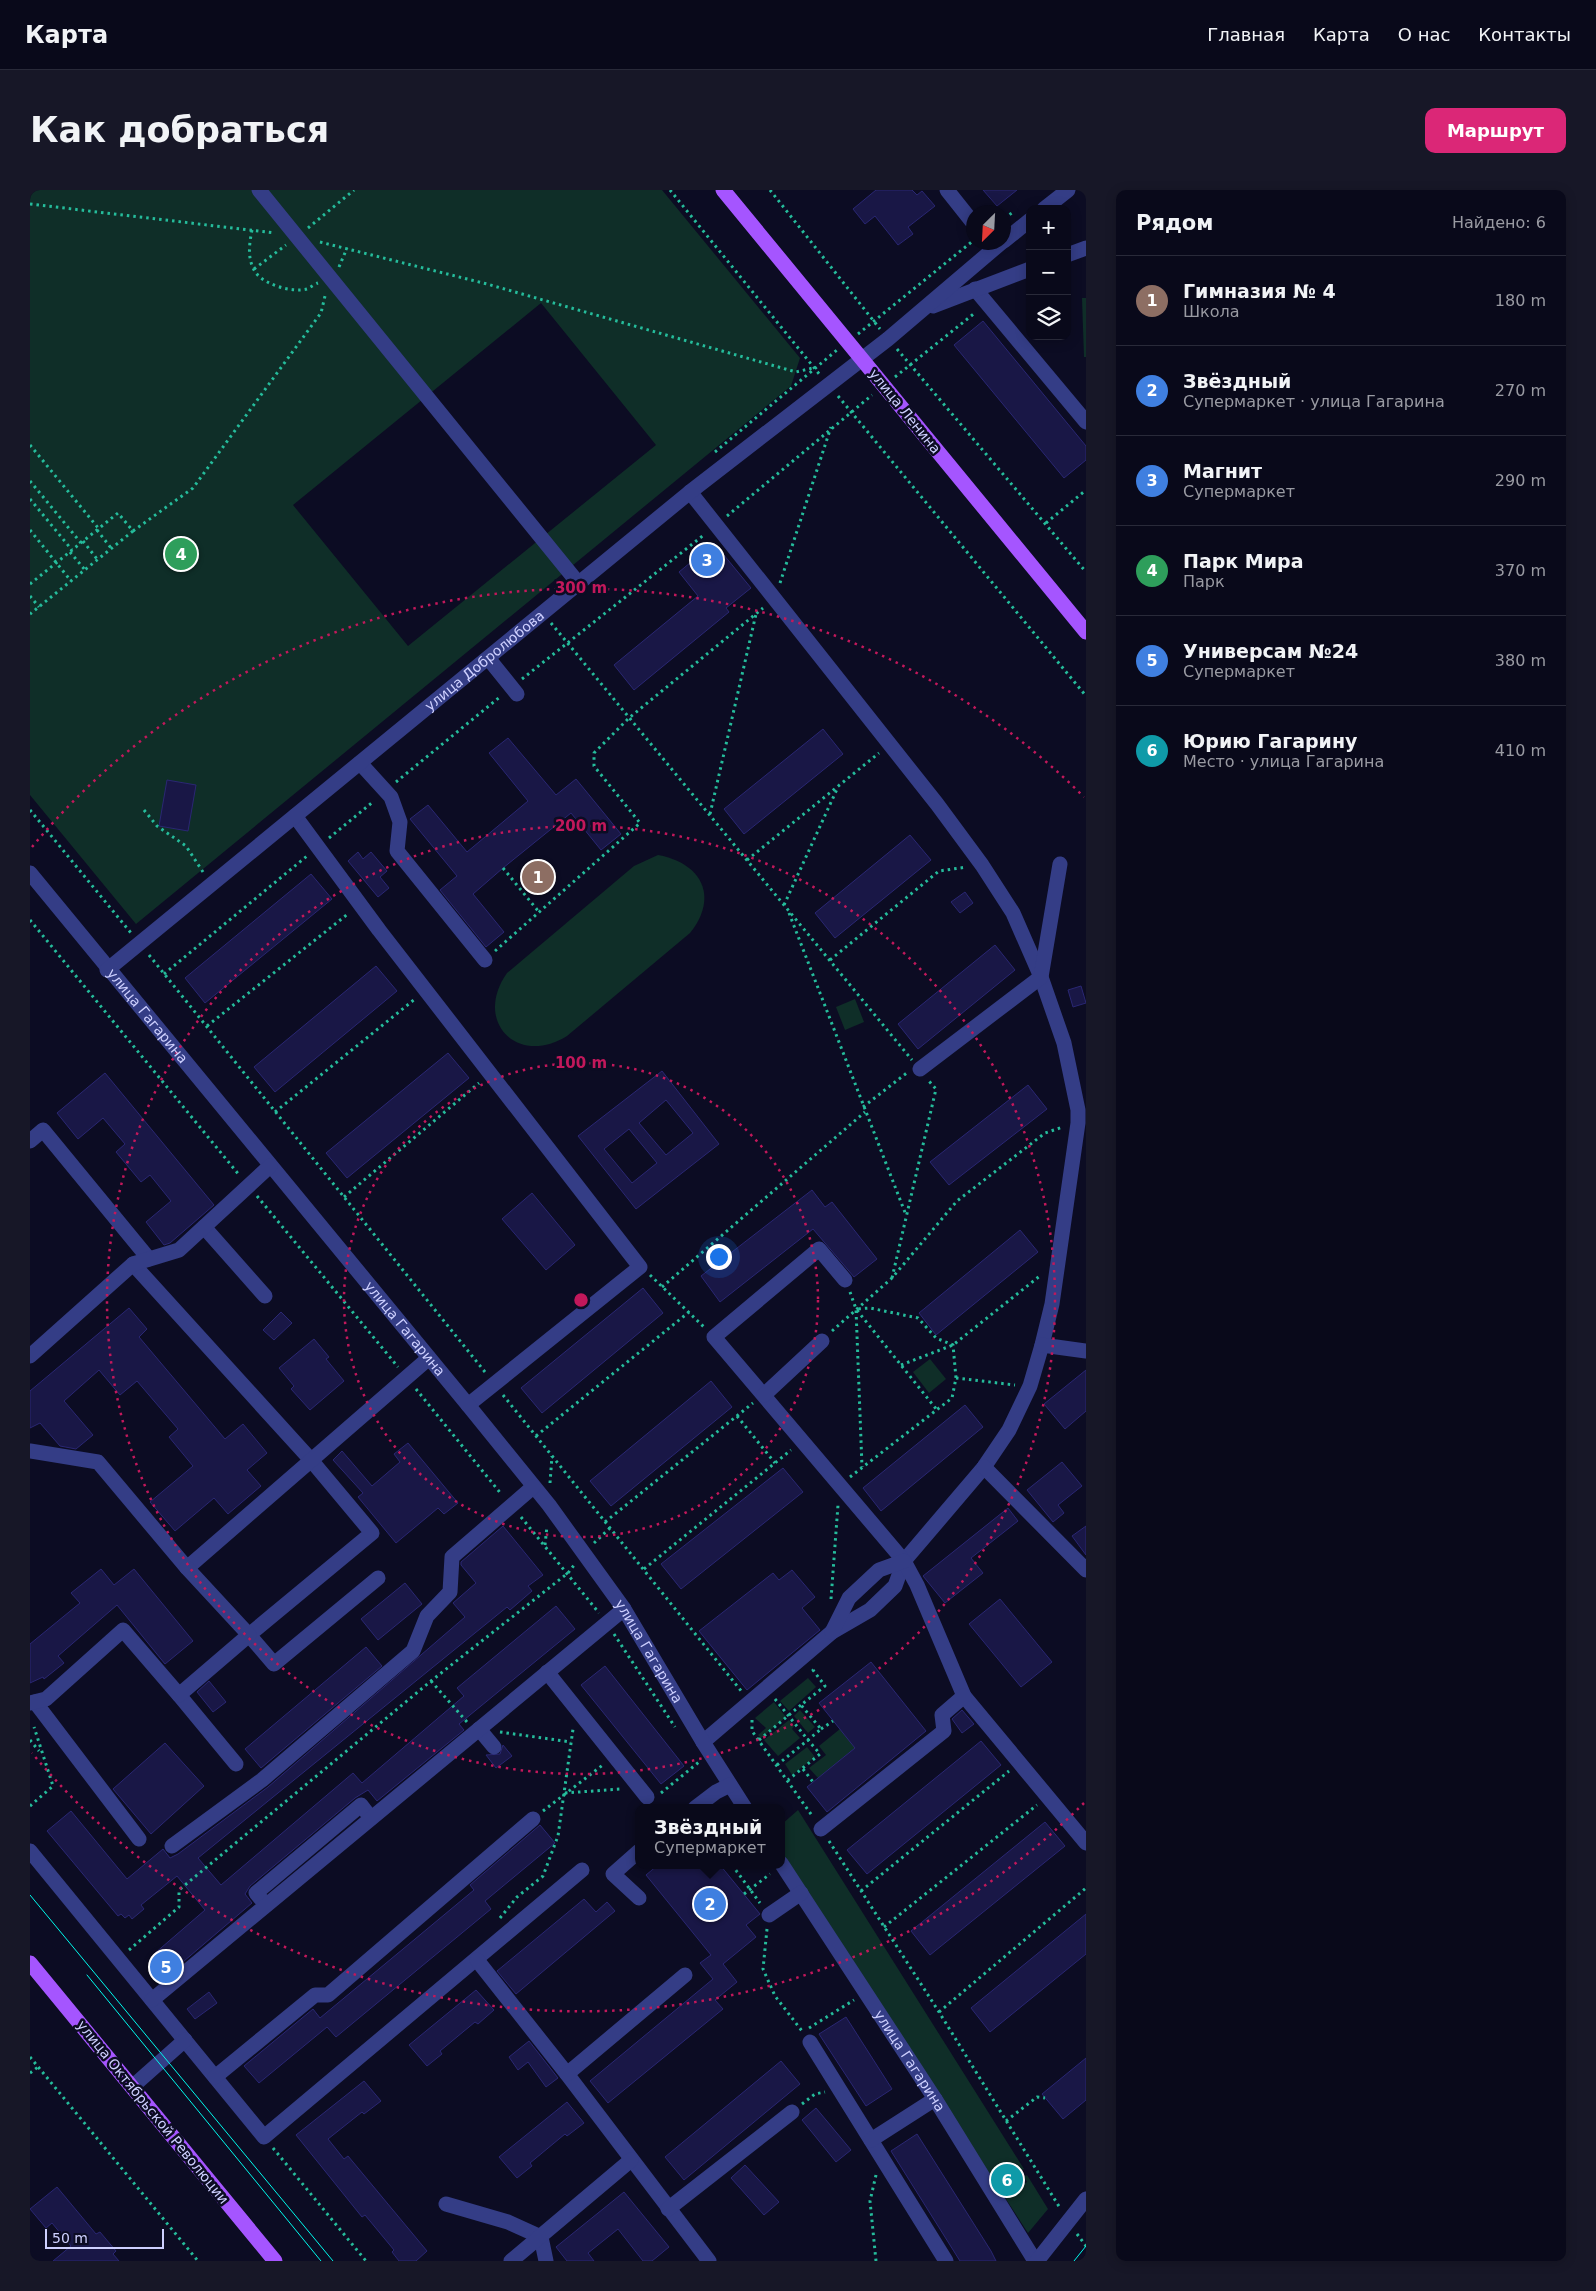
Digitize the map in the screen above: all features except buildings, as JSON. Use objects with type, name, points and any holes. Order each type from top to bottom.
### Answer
[{"type":"main road","name":"улица Ленина","points":[[723,190],[1086,632]]},
{"type":"main road","name":"улица Октябрьской Революции","points":[[30,1963],[276,2261]]},
{"type":"street","points":[[259,190],[579,584]]},
{"type":"street","points":[[947,190],[966,214]]},
{"type":"street","points":[[1049,205],[1068,190]]},
{"type":"street","name":"улица Добролюбова","points":[[1011,234],[1026,223]]},
{"type":"street","points":[[1071,254],[1086,248]]},
{"type":"street","name":"улица Добролюбова","points":[[107,970],[135,938],[295,816],[690,492],[888,338],[990,250]]},
{"type":"street","points":[[919,312],[1026,270]]},
{"type":"street","points":[[975,289],[1086,422]]},
{"type":"street","points":[[690,492],[890,744],[982,865],[1013,913],[1041,977],[1064,1043],[1081,1115],[1059,1260],[1042,1345],[1030,1386],[1009,1430],[984,1467],[904,1561],[895,1586],[870,1610],[832,1632],[703,1742]]},
{"type":"street","points":[[488,658],[514,690]]},
{"type":"street","points":[[360,763],[391,798],[400,822],[397,851],[485,960]]},
{"type":"street","points":[[295,816],[490,1074],[640,1266],[468,1404]]},
{"type":"street","points":[[918,1067],[1041,977],[1060,864]]},
{"type":"street","name":"улица Гагарина","points":[[30,874],[107,970],[468,1404],[533,1487],[624,1609],[742,1804]]},
{"type":"street","points":[[30,1141],[43,1130],[150,1259]]},
{"type":"street","points":[[30,1356],[133,1264],[179,1250],[270,1166]]},
{"type":"street","points":[[204,1227],[265,1296]]},
{"type":"street","points":[[845,1280],[819,1249],[714,1337],[904,1561],[917,1586],[964,1696],[1086,1843]]},
{"type":"street","points":[[133,1264],[311,1460],[372,1534],[179,1695]]},
{"type":"street","points":[[764,1395],[822,1341]]},
{"type":"street","points":[[1042,1345],[1086,1351]]},
{"type":"street","points":[[187,1568],[429,1358]]},
{"type":"street","points":[[30,1451],[98,1462],[187,1568],[274,1664],[378,1578]]},
{"type":"street","points":[[984,1467],[1086,1570]]},
{"type":"street","points":[[172,1846],[262,1780],[413,1651],[427,1616],[450,1592],[452,1557],[533,1487]]},
{"type":"street","points":[[832,1632],[849,1598],[879,1570],[904,1561]]},
{"type":"street","points":[[152,2000],[624,1609]]},
{"type":"street","points":[[139,1839],[33,1703],[46,1699],[123,1630],[236,1764]]},
{"type":"street","points":[[547,1672],[643,1792]]},
{"type":"street","points":[[821,1829],[944,1731],[942,1715],[964,1696]]},
{"type":"street","points":[[477,1730],[494,1747]]},
{"type":"street","points":[[700,1804],[716,1792],[730,1785]]},
{"type":"street","points":[[214,2077],[315,1995],[328,1995],[533,1819]]},
{"type":"street","points":[[30,1850],[264,2137],[582,1870]]},
{"type":"street","points":[[635,1855],[613,1874],[639,1898]]},
{"type":"street","name":"улица Гагарина","points":[[777,1869],[801,1893],[935,2099],[1036,2261]]},
{"type":"street","points":[[769,1915],[801,1893]]},
{"type":"street","points":[[477,1960],[568,2074],[709,2261]]},
{"type":"street","points":[[568,2074],[685,1975]]},
{"type":"street","points":[[132,2087],[185,2040]]},
{"type":"street","points":[[810,2042],[946,2261]]},
{"type":"street","points":[[870,2140],[935,2099]]},
{"type":"street","points":[[668,2209],[792,2112]]},
{"type":"street","points":[[511,2261],[631,2160]]},
{"type":"street","points":[[1036,2261],[1086,2199]]},
{"type":"street","points":[[446,2204],[508,2222],[541,2237]]},
{"type":"street","points":[[541,2237],[546,2261]]},
{"type":"path","points":[[254,269],[354,190]]},
{"type":"path","points":[[670,190],[820,375]]},
{"type":"path","points":[[770,190],[888,338],[1086,572]]},
{"type":"path","points":[[30,204],[298,236],[487,284],[796,372],[814,368]]},
{"type":"path","points":[[252,230],[249,255],[254,269],[257,274],[268,282],[286,289],[307,289],[330,276],[339,267],[348,248]]},
{"type":"path","points":[[707,458],[814,368],[966,246]]},
{"type":"path","points":[[30,614],[132,531],[193,488],[321,313],[330,276]]},
{"type":"path","points":[[164,974],[385,792],[716,526],[851,411],[987,303]]},
{"type":"path","points":[[834,391],[1086,696]]},
{"type":"path","points":[[485,960],[640,823],[594,766],[594,753],[629,718],[775,598],[832,427]]},
{"type":"path","points":[[30,444],[111,548]]},
{"type":"path","points":[[30,481],[98,559]]},
{"type":"path","points":[[1046,523],[1086,490]]},
{"type":"path","points":[[30,499],[85,570]]},
{"type":"path","points":[[30,584],[118,513],[132,531]]},
{"type":"path","points":[[30,530],[71,581]]},
{"type":"path","points":[[30,596],[39,607]]},
{"type":"path","points":[[543,613],[936,1089],[892,1278]]},
{"type":"path","points":[[710,815],[756,614]]},
{"type":"path","points":[[747,860],[890,744]]},
{"type":"path","points":[[784,905],[838,786]]},
{"type":"path","points":[[30,810],[344,1196],[751,1703],[752,1731],[821,1829],[939,2012],[1060,2207]]},
{"type":"path","points":[[144,810],[157,826],[186,846],[204,873]]},
{"type":"path","points":[[830,960],[939,871],[982,865]]},
{"type":"path","points":[[196,879],[211,866]]},
{"type":"path","points":[[503,868],[539,912]]},
{"type":"path","points":[[206,1026],[360,904]]},
{"type":"path","points":[[788,910],[906,1216]]},
{"type":"path","points":[[30,920],[568,1573],[607,1623],[676,1730]]},
{"type":"path","points":[[135,938],[138,927]]},
{"type":"path","points":[[275,1112],[426,990]]},
{"type":"path","points":[[863,1107],[918,1067]]},
{"type":"path","points":[[344,1196],[490,1074]]},
{"type":"path","points":[[662,1287],[865,1112]]},
{"type":"path","points":[[822,1341],[892,1278],[957,1201],[1045,1132],[1081,1115]]},
{"type":"path","points":[[901,1365],[953,1345],[1059,1260]]},
{"type":"path","points":[[640,1266],[714,1337]]},
{"type":"path","points":[[845,1280],[856,1309],[937,1410]]},
{"type":"path","points":[[856,1309],[870,1308],[918,1318],[936,1338],[953,1345]]},
{"type":"path","points":[[856,1309],[862,1468]]},
{"type":"path","points":[[536,1436],[689,1312]]},
{"type":"path","points":[[840,1485],[952,1398],[956,1378],[953,1345]]},
{"type":"path","points":[[956,1378],[1030,1386]]},
{"type":"path","points":[[605,1522],[764,1395]]},
{"type":"path","points":[[737,1416],[775,1463]]},
{"type":"path","points":[[644,1569],[803,1441]]},
{"type":"path","points":[[118,1959],[179,1907],[179,1890],[431,1681],[568,1573],[610,1528]]},
{"type":"path","points":[[431,1681],[477,1730],[571,1742]]},
{"type":"path","points":[[767,1689],[820,1754],[788,1780]]},
{"type":"path","points":[[759,1740],[801,1705]]},
{"type":"path","points":[[495,1924],[517,1897],[543,1876],[558,1836],[576,1708]]},
{"type":"path","points":[[30,1806],[53,1786],[41,1754],[32,1719]]},
{"type":"path","points":[[821,1729],[833,1721]]},
{"type":"path","points":[[30,1740],[41,1754]]},
{"type":"path","points":[[777,1765],[808,1740]]},
{"type":"path","points":[[692,1755],[702,1770]]},
{"type":"path","points":[[533,1819],[564,1793],[615,1757]]},
{"type":"path","points":[[861,1891],[1019,1762]]},
{"type":"path","points":[[803,1768],[813,1782]]},
{"type":"path","points":[[564,1793],[643,1792]]},
{"type":"path","points":[[884,1927],[1047,1796]]},
{"type":"path","points":[[735,1869],[769,1915],[763,1969],[775,1996],[802,2032],[854,2000]]},
{"type":"path","points":[[744,1894],[775,1869]]},
{"type":"path","points":[[939,2012],[1086,1888]]},
{"type":"path","points":[[30,2057],[198,2261]]},
{"type":"path","points":[[30,2073],[38,2067]]},
{"type":"path","points":[[1006,2121],[1037,2098],[1045,2098]]},
{"type":"path","points":[[264,2137],[366,2261]]},
{"type":"path","points":[[876,2261],[870,2201],[881,2157]]},
{"type":"green space","points":[[30,190],[662,190],[800,358],[791,386],[136,924],[30,795]],"holes":[[[541,303],[656,445],[408,646],[293,505]]]},
{"type":"green space","points":[[1082,298],[1086,298],[1086,357],[1084,357]]},
{"type":"green space","points":[[658,855],[673,859],[686,866],[695,874],[701,884],[704,895],[703,907],[699,920],[690,933],[567,1036],[549,1044],[532,1046],[517,1042],[506,1034],[498,1022],[495,1007],[498,991],[507,973],[634,866]]},
{"type":"green space","points":[[855,999],[864,1022],[845,1030],[836,1007]]},
{"type":"green space","points":[[930,1359],[946,1379],[929,1393],[913,1372]]},
{"type":"green space","points":[[808,1678],[816,1687],[789,1711],[780,1701]]},
{"type":"green space","points":[[774,1702],[786,1717],[761,1738],[758,1735],[766,1728],[755,1718]]},
{"type":"green space","points":[[800,1710],[815,1727],[808,1733],[794,1716]]},
{"type":"green space","points":[[789,1720],[794,1726],[792,1729],[800,1738],[778,1756],[764,1740]]},
{"type":"green space","points":[[840,1729],[855,1748],[818,1778],[809,1768],[826,1755],[819,1746]]},
{"type":"green space","points":[[807,1747],[815,1757],[792,1775],[785,1764]]},
{"type":"green space","points":[[798,1810],[1024,2169],[1020,2171],[1015,2163],[994,2176],[999,2184],[995,2187],[785,1857],[785,1821]]},
{"type":"green space","points":[[1027,2175],[1048,2209],[1028,2233],[1004,2196],[1027,2182],[1024,2177]]},
{"type":"tram line","points":[[30,1895],[333,2261]]},
{"type":"tram line","points":[[87,1975],[321,2261]]},
{"type":"tram line","points":[[1074,2261],[1086,2246]]},
{"type":"place","name":"Парк Мира","points":[[181,554]]},
{"type":"place","name":"Магнит","points":[[707,560]]},
{"type":"place","name":"Гимназия № 4","points":[[538,877]]},
{"type":"place","name":"Звёздный","points":[[710,1904]]},
{"type":"place","name":"Универсам №24","points":[[166,1967]]},
{"type":"place","name":"Юрию Гагарину","points":[[1007,2180]]}]
